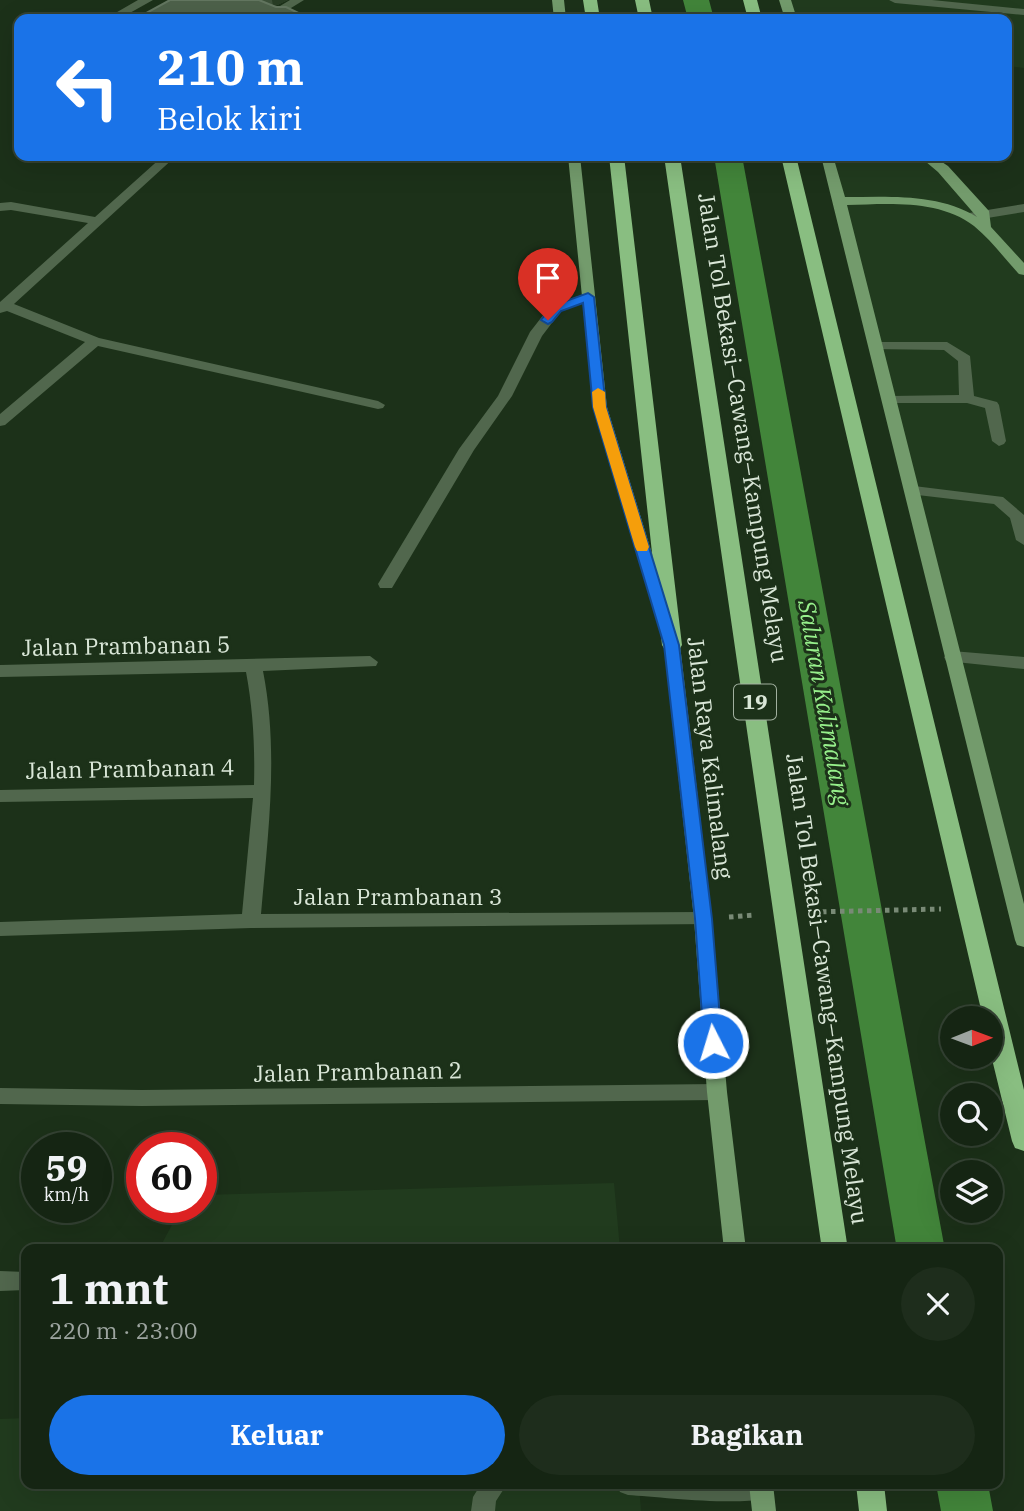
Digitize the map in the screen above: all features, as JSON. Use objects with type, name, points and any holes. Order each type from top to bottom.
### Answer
[{"type":"highway","points":[[617,161],[672,645]]},
{"type":"highway","name":"Jalan Tol Bekasi–Cawang–Kampung Melayu","points":[[673,161],[834,1244]]},
{"type":"highway","points":[[789,161],[1024,1141]]},
{"type":"highway","points":[[871,1489],[873,1511]]},
{"type":"main road","name":"Jalan Raya Kalimalang","points":[[574,161],[600,407],[672,645],[704,919],[718,1092],[734,1244]]},
{"type":"main road","points":[[828,161],[914,491],[952,657],[1024,940]]},
{"type":"main road","points":[[932,161],[943,169],[984,214],[984,229]]},
{"type":"main road","points":[[839,201],[912,202],[969,217],[1024,271]]},
{"type":"street","points":[[120,14],[147,0]]},
{"type":"street","points":[[272,14],[269,13],[298,0]]},
{"type":"street","points":[[895,0],[1024,12]]},
{"type":"street","points":[[164,161],[2,307],[95,341],[379,405]]},
{"type":"street","points":[[0,207],[11,206],[97,220]]},
{"type":"street","points":[[969,217],[1024,208]]},
{"type":"street","points":[[386,584],[467,449],[505,396],[535,335],[556,308],[588,297]]},
{"type":"street","points":[[0,422],[95,341]]},
{"type":"street","points":[[877,346],[947,346],[965,359],[967,399]]},
{"type":"street","points":[[891,400],[967,399],[992,405],[999,441]]},
{"type":"street","points":[[914,491],[998,500],[1017,516],[1024,540]]},
{"type":"street","points":[[952,657],[1024,663]]},
{"type":"street","name":"Jalan Prambanan 5","points":[[0,671],[370,662]]},
{"type":"street","points":[[251,921],[261,792],[261,699],[253,666]]},
{"type":"street","name":"Jalan Prambanan 4","points":[[0,796],[261,792]]},
{"type":"street","name":"Jalan Prambanan 3","points":[[0,929],[251,921],[704,919]]},
{"type":"street","name":"Jalan Prambanan 2","points":[[0,1096],[156,1098],[718,1092]]},
{"type":"street","points":[[0,1280],[21,1281]]},
{"type":"street","points":[[483,1511],[485,1497],[491,1489]]},
{"type":"street","points":[[716,1489],[763,1495]]},
{"type":"path","points":[[805,912],[940,909]]},
{"type":"path","points":[[704,919],[769,914]]},
{"type":"shaded area","points":[[785,0],[1024,0],[1024,68],[1012,67],[1012,14],[789,14]]},
{"type":"shaded area","points":[[828,161],[931,161],[947,173],[984,214],[1024,208],[1024,940]]},
{"type":"shaded area","points":[[614,1183],[620,1244],[162,1244],[173,1223],[217,1223],[217,1195]]},
{"type":"shaded area","points":[[21,1418],[21,1489],[639,1489],[641,1511],[0,1511],[0,1419]]},
{"type":"building","points":[[170,0],[259,0],[301,14],[154,14],[148,12]]},
{"type":"waterway","points":[[696,0],[700,14]]},
{"type":"waterway","name":"Saluran Kalimalang","points":[[729,161],[920,1244]]},
{"type":"waterway","name":"Saluran Kalimalang","points":[[963,1489],[967,1511]]},
{"type":"slow traffic","points":[[598,392],[600,407],[642,547]]},
{"type":"route","points":[[548,320],[556,308],[575,299],[588,297],[600,407],[672,645],[704,919],[713,1043]]}]
